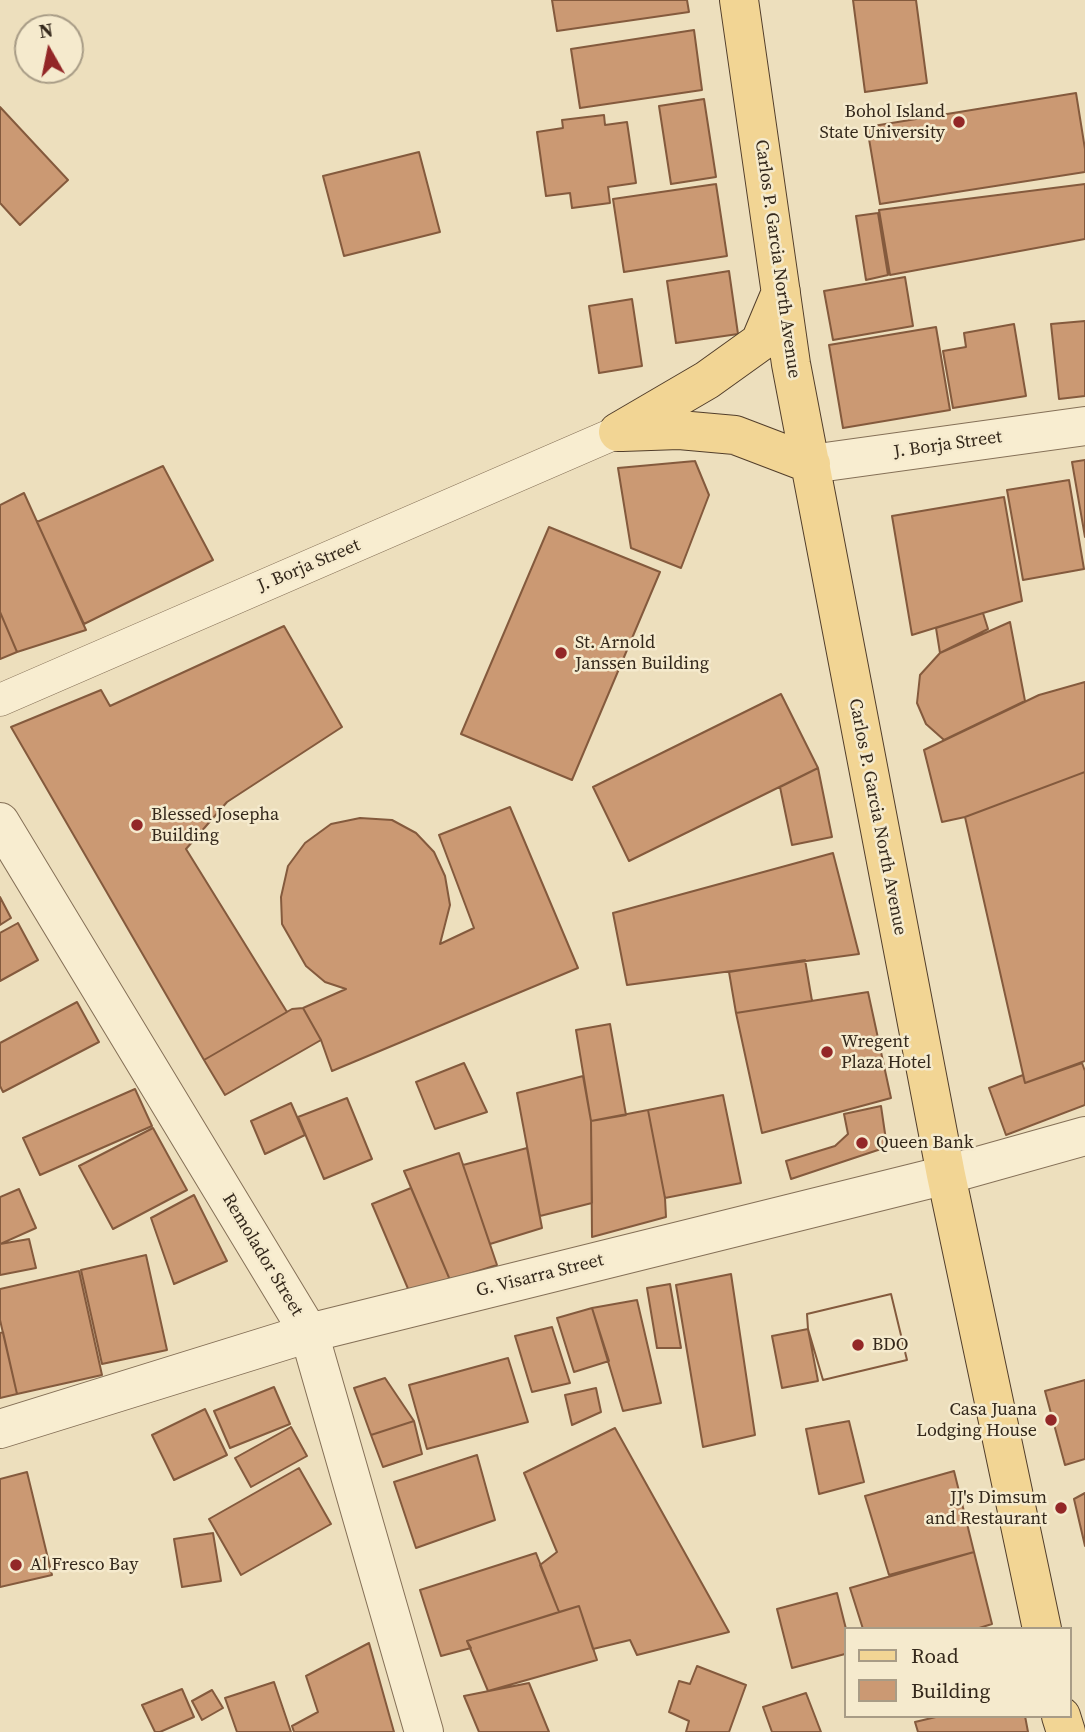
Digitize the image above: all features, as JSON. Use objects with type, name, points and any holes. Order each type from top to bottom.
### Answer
[{"type":"main road","name":"Carlos P. Garcia North Avenue","points":[[739,0],[792,364],[946,1175],[1042,1627]]},
{"type":"main road","points":[[618,432],[707,380],[760,342],[781,292]]},
{"type":"main road","points":[[618,432],[679,430],[735,435],[811,464]]},
{"type":"street","name":"J. Borja Street","points":[[811,464],[1085,426]]},
{"type":"street","name":"J. Borja Street","points":[[0,700],[618,432]]},
{"type":"street","name":"Remolador Street","points":[[0,822],[309,1334],[424,1732]]},
{"type":"street","name":"G. Visarra Street","points":[[0,1430],[309,1334],[946,1175],[1085,1136]]},
{"type":"building","points":[[552,0],[687,0],[689,12],[557,31]]},
{"type":"building","points":[[853,0],[916,0],[927,83],[865,92]]},
{"type":"building","points":[[694,30],[702,90],[580,108],[571,49]]},
{"type":"building","points":[[1076,93],[1085,149],[1085,172],[880,204],[867,127]]},
{"type":"building","points":[[704,99],[716,177],[671,184],[659,106]]},
{"type":"building","points":[[0,107],[68,180],[20,225],[0,203]]},
{"type":"building","points":[[604,115],[605,125],[627,122],[636,183],[608,187],[610,203],[572,208],[570,193],[546,196],[537,132],[563,128],[562,120]]},
{"type":"building","points":[[419,152],[440,232],[344,256],[323,176]]},
{"type":"building","points":[[716,184],[727,256],[624,272],[613,199]]},
{"type":"building","points":[[1085,184],[1085,239],[890,275],[879,210]]},
{"type":"building","points":[[878,213],[888,275],[866,280],[856,216]]},
{"type":"building","points":[[729,271],[738,334],[676,343],[667,281]]},
{"type":"building","points":[[905,277],[913,326],[833,340],[824,291]]},
{"type":"building","points":[[632,299],[642,366],[599,373],[589,306]]},
{"type":"building","points":[[1085,321],[1085,396],[1059,399],[1051,324]]},
{"type":"building","points":[[1014,324],[1026,396],[953,408],[943,351],[966,347],[964,333]]},
{"type":"building","points":[[936,327],[950,410],[843,428],[829,345]]},
{"type":"building","points":[[1085,460],[1085,537],[1072,462]]},
{"type":"building","points":[[695,461],[709,495],[681,568],[631,548],[618,468]]},
{"type":"building","points":[[163,466],[213,560],[84,624],[37,522]]},
{"type":"building","points":[[1069,480],[1084,569],[1023,580],[1007,490]]},
{"type":"building","points":[[24,493],[86,630],[17,652],[0,612],[0,505]]},
{"type":"building","points":[[1004,497],[1022,601],[912,635],[892,516]]},
{"type":"building","name":"St. Arnold Janssen Building","points":[[549,527],[660,572],[572,780],[461,734]]},
{"type":"building","points":[[0,612],[17,652],[0,659]]},
{"type":"building","points":[[983,613],[988,629],[940,653],[936,628]]},
{"type":"building","points":[[1010,622],[1025,701],[944,740],[926,724],[917,703],[920,675],[940,653]]},
{"type":"building","name":"Blessed Josepha Building","points":[[284,626],[342,727],[227,802],[186,849],[287,1012],[204,1060],[11,727],[101,690],[110,706]]},
{"type":"building","points":[[1085,682],[1085,772],[965,817],[942,822],[924,750],[1039,695]]},
{"type":"building","points":[[781,694],[818,768],[629,861],[593,787]]},
{"type":"building","points":[[818,768],[832,837],[792,845],[780,787]]},
{"type":"building","points":[[1085,772],[1085,1061],[1025,1083],[965,817]]},
{"type":"building","points":[[510,807],[578,968],[332,1071],[321,1040],[303,1008],[346,989],[325,982],[306,966],[282,924],[281,897],[288,866],[305,843],[331,824],[360,818],[392,820],[416,833],[434,852],[445,876],[450,905],[440,944],[474,928],[439,835]]},
{"type":"building","points":[[833,853],[859,954],[627,985],[613,913]]},
{"type":"building","points":[[0,897],[11,918],[0,925]]},
{"type":"building","points":[[18,923],[38,960],[0,981],[0,933]]},
{"type":"building","points":[[805,960],[812,1001],[736,1013],[729,972]]},
{"type":"building","points":[[868,992],[891,1098],[762,1133],[736,1013]]},
{"type":"building","points":[[77,1002],[99,1042],[3,1092],[0,1086],[0,1043]]},
{"type":"building","points":[[303,1008],[321,1040],[225,1095],[204,1060],[292,1009]]},
{"type":"building","points":[[610,1024],[626,1115],[591,1121],[576,1030]]},
{"type":"building","points":[[464,1063],[487,1112],[435,1129],[416,1082]]},
{"type":"building","points":[[1082,1063],[1085,1071],[1085,1105],[1006,1135],[989,1088],[1023,1075],[1025,1083]]},
{"type":"building","points":[[583,1076],[591,1121],[592,1203],[540,1216],[517,1093]]},
{"type":"building","points":[[135,1089],[152,1126],[40,1175],[23,1138]]},
{"type":"building","points":[[723,1095],[741,1183],[665,1198],[648,1110]]},
{"type":"building","points":[[347,1098],[372,1159],[324,1179],[298,1117]]},
{"type":"building","points":[[291,1103],[305,1135],[265,1154],[251,1121]]},
{"type":"building","name":"Queen Bank","points":[[881,1106],[887,1147],[791,1179],[786,1161],[835,1146],[848,1134],[844,1114]]},
{"type":"building","points":[[648,1110],[665,1198],[666,1217],[592,1237],[591,1121]]},
{"type":"building","points":[[153,1128],[187,1190],[113,1229],[79,1166]]},
{"type":"building","points":[[527,1148],[542,1228],[490,1244],[463,1165]]},
{"type":"building","points":[[459,1153],[497,1265],[450,1280],[404,1171]]},
{"type":"building","points":[[411,1188],[450,1280],[409,1291],[372,1204]]},
{"type":"building","points":[[19,1189],[36,1228],[0,1244],[0,1197]]},
{"type":"building","points":[[194,1195],[227,1261],[174,1284],[151,1218]]},
{"type":"building","points":[[29,1239],[36,1268],[0,1275],[0,1244]]},
{"type":"building","points":[[146,1255],[167,1350],[102,1364],[81,1270]]},
{"type":"building","points":[[79,1271],[102,1375],[17,1394],[0,1320],[0,1289]]},
{"type":"building","points":[[731,1274],[755,1435],[703,1447],[676,1285]]},
{"type":"building","points":[[670,1284],[681,1348],[657,1348],[647,1288]]},
{"type":"building","name":"BDO","points":[[891,1294],[907,1360],[823,1380],[808,1329],[807,1314]]},
{"type":"building","name":"BDO","points":[[891,1294],[907,1360],[823,1380],[808,1329],[807,1314]]},
{"type":"building","points":[[637,1300],[661,1403],[623,1411],[592,1308]]},
{"type":"building","points":[[592,1308],[609,1361],[574,1372],[557,1318]]},
{"type":"building","points":[[552,1327],[570,1383],[532,1392],[515,1336]]},
{"type":"building","points":[[808,1329],[818,1381],[782,1388],[772,1336]]},
{"type":"building","points":[[3,1332],[17,1394],[0,1398],[0,1333]]},
{"type":"building","points":[[508,1358],[528,1422],[427,1449],[409,1385]]},
{"type":"building","points":[[385,1378],[414,1421],[371,1435],[354,1388]]},
{"type":"building","points":[[1085,1380],[1085,1459],[1065,1465],[1045,1391]]},
{"type":"building","points":[[274,1387],[290,1424],[230,1448],[214,1411]]},
{"type":"building","points":[[596,1388],[601,1412],[572,1425],[565,1395]]},
{"type":"building","points":[[205,1409],[227,1455],[174,1480],[152,1435]]},
{"type":"building","points":[[414,1421],[422,1454],[383,1467],[371,1435]]},
{"type":"building","points":[[849,1421],[864,1482],[819,1494],[806,1429]]},
{"type":"building","points":[[291,1427],[307,1456],[251,1487],[235,1458]]},
{"type":"building","points":[[615,1428],[729,1632],[637,1655],[630,1640],[593,1649],[579,1606],[559,1612],[540,1565],[557,1552],[524,1473]]},
{"type":"building","points":[[477,1455],[495,1520],[416,1548],[394,1482]]},
{"type":"building","points":[[299,1468],[331,1524],[241,1575],[209,1519]]},
{"type":"building","points":[[954,1471],[974,1552],[889,1575],[865,1496]]},
{"type":"building","points":[[27,1472],[52,1575],[0,1587],[0,1479]]},
{"type":"building","points":[[1085,1493],[1085,1546],[1074,1499]]},
{"type":"building","points":[[213,1533],[221,1581],[182,1587],[174,1539]]},
{"type":"building","points":[[974,1552],[992,1624],[982,1627],[862,1627],[850,1588]]},
{"type":"building","points":[[536,1553],[559,1612],[467,1641],[471,1648],[441,1656],[420,1590]]},
{"type":"building","points":[[837,1593],[846,1627],[844,1654],[792,1668],[777,1609]]},
{"type":"building","points":[[579,1606],[597,1660],[488,1691],[467,1641]]},
{"type":"building","points":[[369,1643],[394,1732],[294,1732],[292,1726],[318,1712],[306,1676]]},
{"type":"building","points":[[697,1666],[746,1685],[729,1732],[686,1732],[689,1721],[669,1712],[679,1681],[690,1684]]},
{"type":"building","points":[[274,1682],[291,1732],[237,1732],[225,1698]]},
{"type":"building","points":[[529,1683],[549,1732],[479,1732],[464,1696]]},
{"type":"building","points":[[182,1689],[194,1717],[155,1732],[142,1705]]},
{"type":"building","points":[[212,1690],[223,1708],[202,1720],[192,1701]]},
{"type":"building","points":[[806,1693],[821,1732],[772,1732],[763,1707]]},
{"type":"building","points":[[932,1718],[1025,1718],[1028,1732],[918,1732],[915,1722]]},
{"type":"place","name":"Bohol Island State University","points":[[959,122]]},
{"type":"place","name":"St. Arnold Janssen Building","points":[[561,653]]},
{"type":"place","name":"Blessed Josepha Building","points":[[137,825]]},
{"type":"place","name":"Wregent Plaza Hotel","points":[[827,1052]]},
{"type":"place","name":"Queen Bank","points":[[862,1143]]},
{"type":"place","name":"BDO","points":[[858,1345]]},
{"type":"place","name":"Casa Juana Lodging House","points":[[1051,1420]]},
{"type":"place","name":"JJ's Dimsum and Restaurant","points":[[1061,1508]]},
{"type":"place","name":"Al Fresco Bay","points":[[16,1565]]}]
